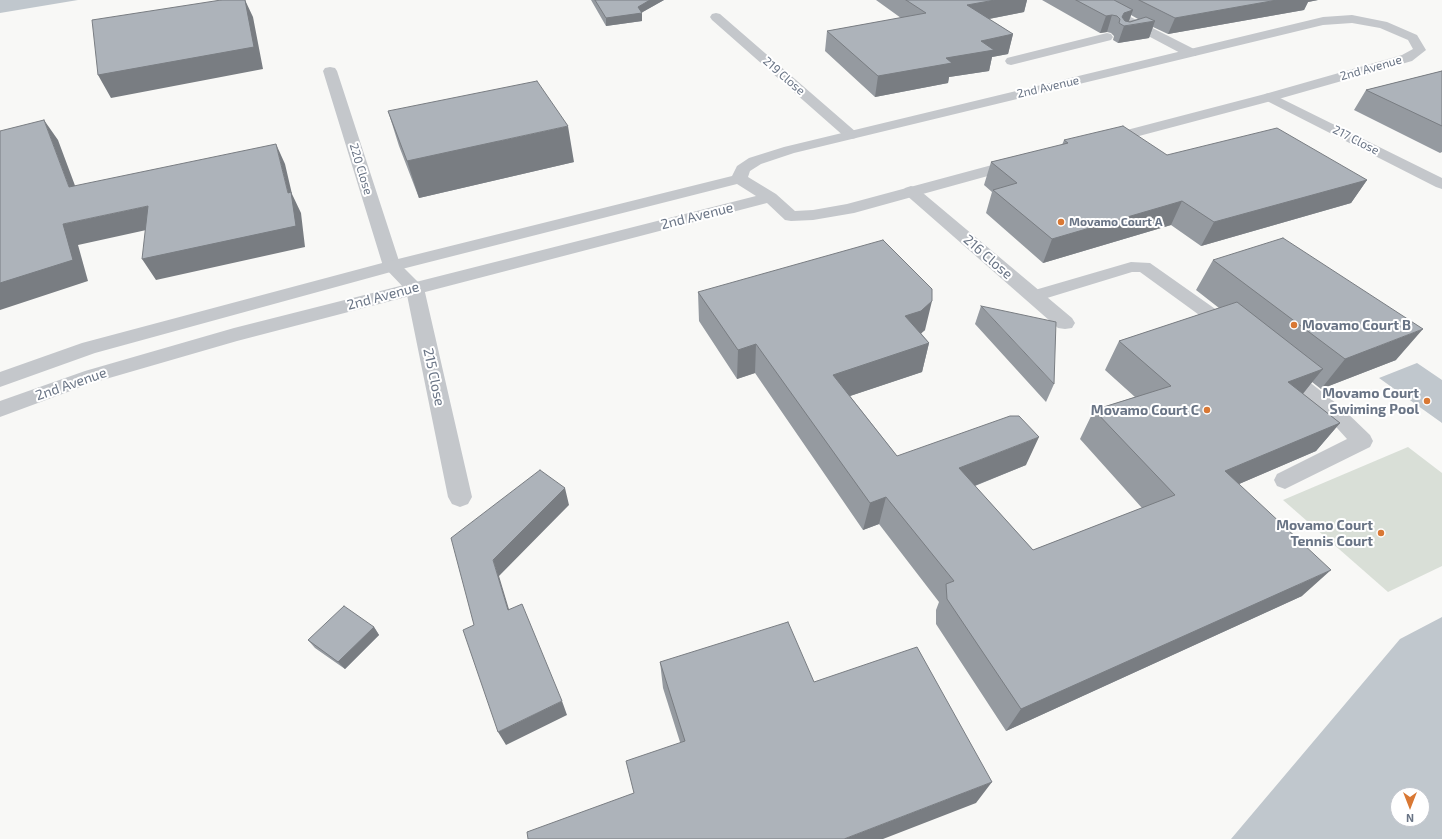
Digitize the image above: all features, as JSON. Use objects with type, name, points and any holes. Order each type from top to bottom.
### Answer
[{"type":"street","points":[[1088,0],[1191,53]]},
{"type":"street","name":"219 Close","points":[[716,16],[851,134]]},
{"type":"street","name":"2nd Avenue","points":[[0,380],[89,348],[392,266],[740,179],[743,169],[755,161],[789,150],[1323,20],[1352,19],[1383,25],[1414,38],[1420,50],[1407,58],[1270,97],[1094,143]]},
{"type":"street","name":"220 Close","points":[[330,71],[392,266]]},
{"type":"street","name":"217 Close","points":[[1270,97],[1442,184]]},
{"type":"street","points":[[740,179],[770,197],[791,216],[813,215],[848,209],[1034,159]]},
{"type":"street","name":"216 Close","points":[[911,191],[1065,323]]},
{"type":"street","name":"2nd Avenue","points":[[0,409],[93,376],[234,335],[770,197]]},
{"type":"street","points":[[392,266],[414,288]]},
{"type":"street","name":"215 Close","points":[[414,288],[460,497]]},
{"type":"lane","points":[[1123,33],[1141,28]]},
{"type":"lane","points":[[1011,61],[1107,37]]},
{"type":"lane","points":[[1034,296],[1131,267],[1144,267],[1217,318],[1246,342]]},
{"type":"lane","points":[[1270,361],[1335,413],[1362,441],[1285,480]]},
{"type":"shaded area","points":[[0,0],[78,0],[0,13]]},
{"type":"shaded area","name":"Movamo Court Swiming Pool","points":[[1417,363],[1442,380],[1442,423],[1379,378]]},
{"type":"shaded area","name":"Movamo Court Tennis Court","points":[[1408,447],[1442,473],[1442,566],[1388,592],[1283,500]]},
{"type":"shaded area","points":[[1442,617],[1442,839],[1231,839],[1400,639]]},
{"type":"building","points":[[221,0],[245,0],[254,47],[98,75],[92,20]]},
{"type":"building","points":[[595,0],[650,0],[638,7],[642,13],[606,18]]},
{"type":"building","points":[[906,0],[995,0],[967,5],[1013,34],[981,41],[994,50],[946,58],[952,63],[878,76],[827,31],[926,13]]},
{"type":"building","points":[[1076,0],[1114,0],[1133,10],[1124,13],[1122,17],[1125,21],[1130,22],[1146,17],[1155,21],[1124,26],[1119,23],[1120,19],[1117,16],[1106,16]]},
{"type":"building","points":[[1139,0],[1277,0],[1175,18]]},
{"type":"building","points":[[1442,71],[1442,126],[1366,90]]},
{"type":"building","points":[[537,81],[568,126],[407,161],[388,111]]},
{"type":"building","points":[[44,120],[69,187],[276,144],[288,193],[291,192],[296,226],[142,259],[148,206],[63,224],[73,260],[0,283],[0,131]]},
{"type":"building","points":[[1123,126],[1167,155],[1277,128],[1367,180],[1214,222],[1182,201],[1052,239],[993,190],[1017,183],[991,162],[1068,143],[1064,140]]},
{"type":"building","points":[[1283,238],[1423,329],[1345,359],[1213,260]]},
{"type":"building","points":[[883,240],[932,289],[932,301],[921,311],[905,316],[929,343],[833,375],[897,456],[1010,416],[1019,416],[1039,437],[959,468],[1033,550],[1175,495],[1094,410],[1171,386],[1119,341],[1237,302],[1323,369],[1288,382],[1340,423],[1225,471],[1331,570],[1021,709],[947,599],[946,584],[954,581],[886,497],[870,503],[756,344],[738,350],[698,292]]},
{"type":"building","points":[[981,306],[1056,322],[1054,384]]},
{"type":"building","points":[[540,470],[565,488],[493,560],[508,610],[522,604],[562,701],[498,732],[463,630],[474,625],[451,538]]},
{"type":"building","points":[[344,606],[374,627],[338,662],[308,640]]},
{"type":"building","points":[[788,622],[814,682],[917,647],[992,782],[844,839],[528,839],[527,832],[634,793],[626,761],[685,741],[660,662]]},
{"type":"place","name":"Movamo Court A","points":[[1061,222]]},
{"type":"place","name":"Movamo Court B","points":[[1294,325]]},
{"type":"place","name":"Movamo Court Swiming Pool","points":[[1427,401]]},
{"type":"place","name":"Movamo Court C","points":[[1207,410]]},
{"type":"place","name":"Movamo Court Tennis Court","points":[[1381,533]]}]
